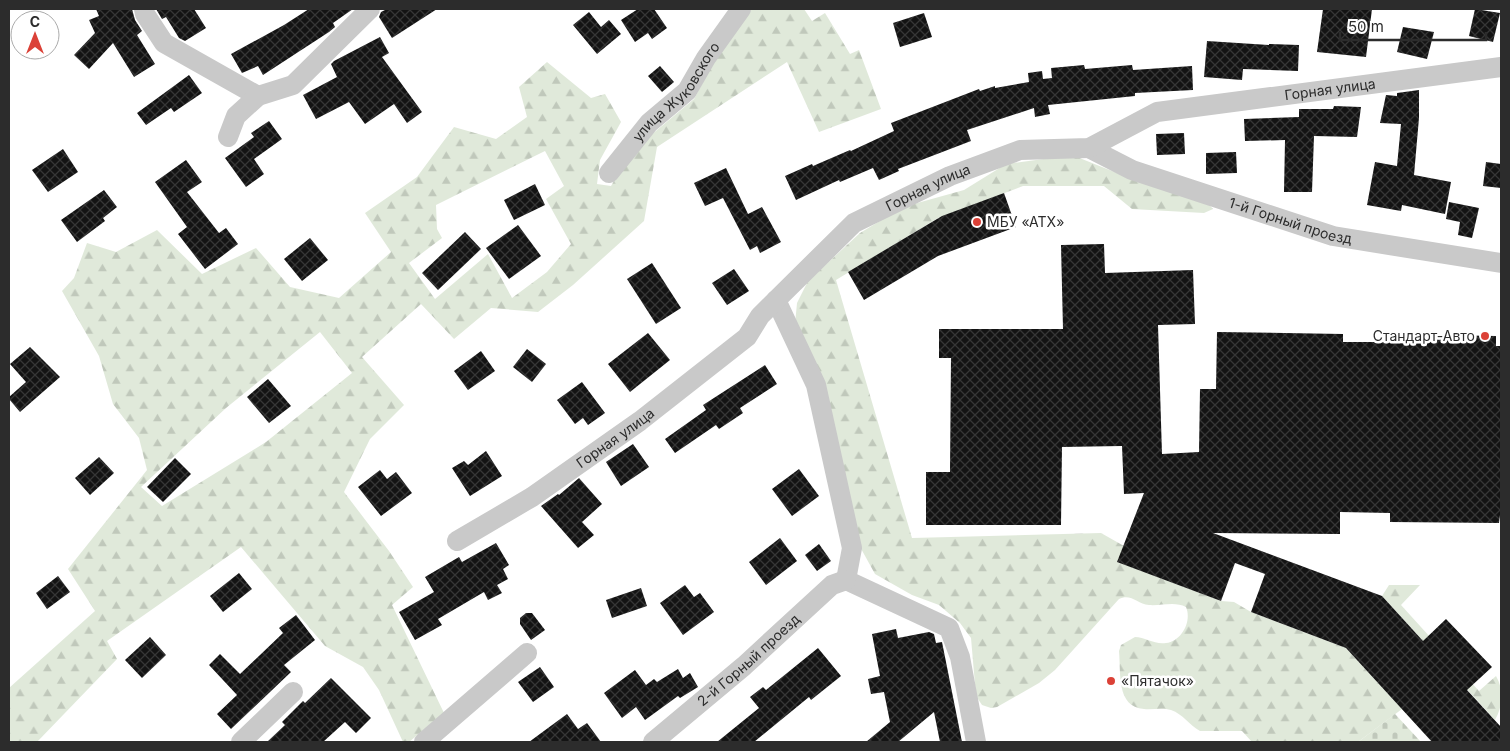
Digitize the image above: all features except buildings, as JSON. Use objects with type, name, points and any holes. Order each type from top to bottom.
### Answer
[{"type":"street","points":[[144,9],[145,14],[164,44],[258,96]]},
{"type":"street","points":[[228,136],[236,116],[258,96],[293,85],[370,9]]},
{"type":"street","name":"улица Жуковского","points":[[609,173],[649,123],[687,91],[706,58],[742,9]]},
{"type":"street","name":"Горная улица","points":[[457,541],[532,497],[640,421],[747,337],[760,316],[854,223],[950,176],[1020,150],[1089,148],[1157,112],[1501,67]]},
{"type":"street","name":"1-й Горный проезд","points":[[1089,148],[1132,170],[1333,236],[1501,262]]},
{"type":"street","points":[[776,300],[816,385],[852,548],[846,580],[949,628],[960,657],[976,742]]},
{"type":"street","name":"2-й Горный проезд","points":[[653,742],[744,666],[832,584],[846,580]]},
{"type":"street","points":[[424,742],[527,653]]},
{"type":"street","points":[[241,742],[293,692]]},
{"type":"green space","points":[[751,9],[804,9],[812,21],[825,13],[850,54],[859,50],[881,109],[819,132],[787,62],[657,147],[644,221],[573,285],[538,312],[491,308],[454,339],[421,304],[362,357],[404,405],[370,439],[344,492],[389,551],[413,587],[392,605],[444,713],[409,742],[403,742],[379,690],[363,667],[325,646],[241,547],[107,641],[117,659],[37,742],[9,742],[9,688],[95,611],[68,569],[147,470],[139,438],[113,404],[99,356],[62,291],[74,278],[87,243],[116,252],[157,230],[202,274],[256,248],[290,287],[339,298],[391,252],[365,213],[417,177],[454,127],[496,139],[527,117],[519,87],[547,62],[591,98],[605,94],[621,122],[600,160],[597,184],[611,186],[632,151],[694,99],[714,61]],"holes":[[[545,151],[564,186],[546,199],[571,244],[547,272],[512,298],[488,254],[435,299],[409,263],[442,238],[437,229],[436,205]],[[320,332],[352,373],[266,442],[162,506],[141,487],[226,408]]]},
{"type":"green space","points":[[1072,155],[1127,177],[1205,200],[1213,209],[1204,213],[1132,209],[1104,186],[1023,186],[938,218],[836,280],[912,538],[1101,533],[1124,546],[1118,562],[1221,601],[1234,602],[1251,612],[1346,648],[1402,709],[1358,742],[1252,742],[1242,731],[1200,731],[1171,710],[1135,707],[1124,696],[1122,688],[1119,651],[1121,645],[1135,637],[1158,643],[1172,641],[1184,630],[1187,624],[1188,612],[1186,607],[1182,605],[1149,605],[1127,597],[1119,599],[1055,670],[1039,683],[997,707],[991,708],[982,705],[976,696],[971,638],[960,623],[939,605],[912,595],[875,574],[859,545],[795,324],[797,303],[808,281],[860,233],[903,207],[964,190],[1006,164]]},
{"type":"green space","points":[[1389,585],[1420,585],[1401,605],[1479,691],[1496,676],[1499,681],[1502,698],[1495,720],[1382,596]]},
{"type":"green space","points":[[1395,714],[1421,742],[1358,742]]},
{"type":"place","name":"МБУ «АТХ»","points":[[977,222]]},
{"type":"place","name":"Стандарт-Авто","points":[[1485,336]]},
{"type":"place","name":"«Пятачок»","points":[[1111,681]]}]
